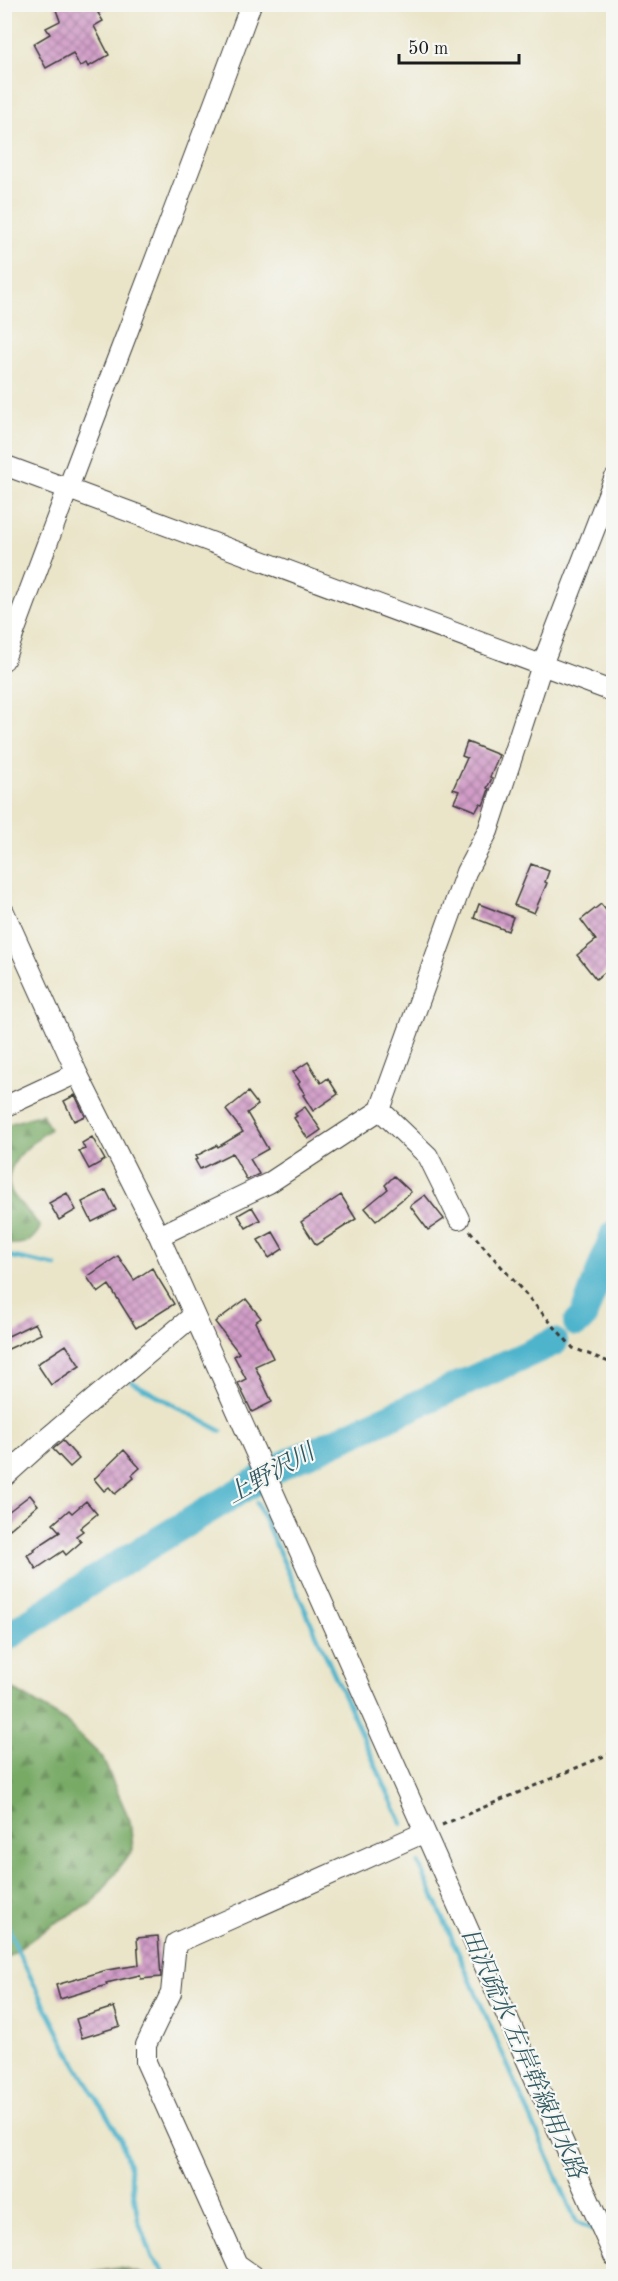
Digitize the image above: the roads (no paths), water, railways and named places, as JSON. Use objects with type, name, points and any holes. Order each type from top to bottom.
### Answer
[{"type":"street","points":[[4,660],[67,489],[196,156],[251,4]]},
{"type":"street","points":[[4,465],[614,692]]},
{"type":"street","points":[[159,1236],[269,1183],[380,1110],[466,872],[488,831],[542,665],[614,479]]},
{"type":"street","points":[[4,912],[77,1072],[159,1236],[423,1833],[613,2255]]},
{"type":"street","points":[[4,1107],[77,1072]]},
{"type":"street","points":[[380,1110],[428,1156],[459,1219]]},
{"type":"street","points":[[4,1477],[194,1315]]},
{"type":"street","points":[[254,2277],[237,2264],[146,2062],[146,2045],[171,1993],[176,1942],[423,1833]]},
{"type":"waterway","name":"上野沢川","points":[[577,1323],[583,1317],[614,1234]]},
{"type":"waterway","name":"田沢疏水 左岸幹線用水路","points":[[4,1255],[56,1266]]},
{"type":"waterway","name":"上野沢川","points":[[4,1639],[104,1573],[283,1465],[554,1342]]},
{"type":"waterway","name":"田沢疏水 左岸幹線用水路","points":[[132,1382],[221,1431]]},
{"type":"waterway","name":"田沢疏水 左岸幹線用水路","points":[[257,1503],[402,1824]]},
{"type":"waterway","name":"田沢疏水 左岸幹線用水路","points":[[419,1863],[576,2221],[595,2231]]},
{"type":"waterway","points":[[4,1917],[20,1956],[66,2047],[121,2139],[130,2169],[138,2219],[153,2259],[168,2276]]}]
